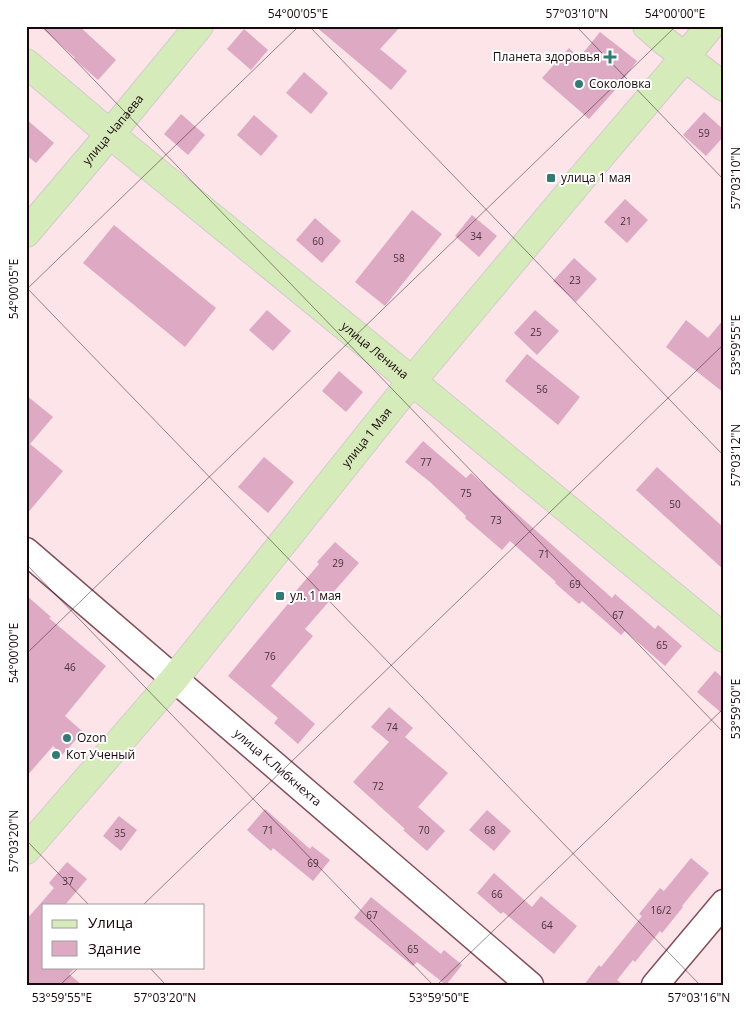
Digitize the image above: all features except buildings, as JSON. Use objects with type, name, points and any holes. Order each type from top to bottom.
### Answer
[{"type":"main road","name":"улица Чапаева","points":[[26,232],[199,26]]},
{"type":"main road","points":[[647,26],[724,87]]},
{"type":"main road","name":"улица 1 Мая","points":[[26,850],[174,680],[412,380],[710,26]]},
{"type":"main road","name":"улица Ленина","points":[[26,63],[724,638]]},
{"type":"street","name":"улица К.Либкнехта","points":[[26,551],[530,985]]},
{"type":"street","points":[[655,985],[724,904]]},
{"type":"place","name":"Планета здоровья","points":[[610,57]]},
{"type":"place","name":"Соколовка","points":[[579,84]]},
{"type":"place","name":"улица 1 мая","points":[[551,178]]},
{"type":"place","name":"ул. 1 мая","points":[[280,596]]},
{"type":"place","name":"Ozon","points":[[67,738]]},
{"type":"place","name":"Кот Ученый","points":[[56,755]]}]
